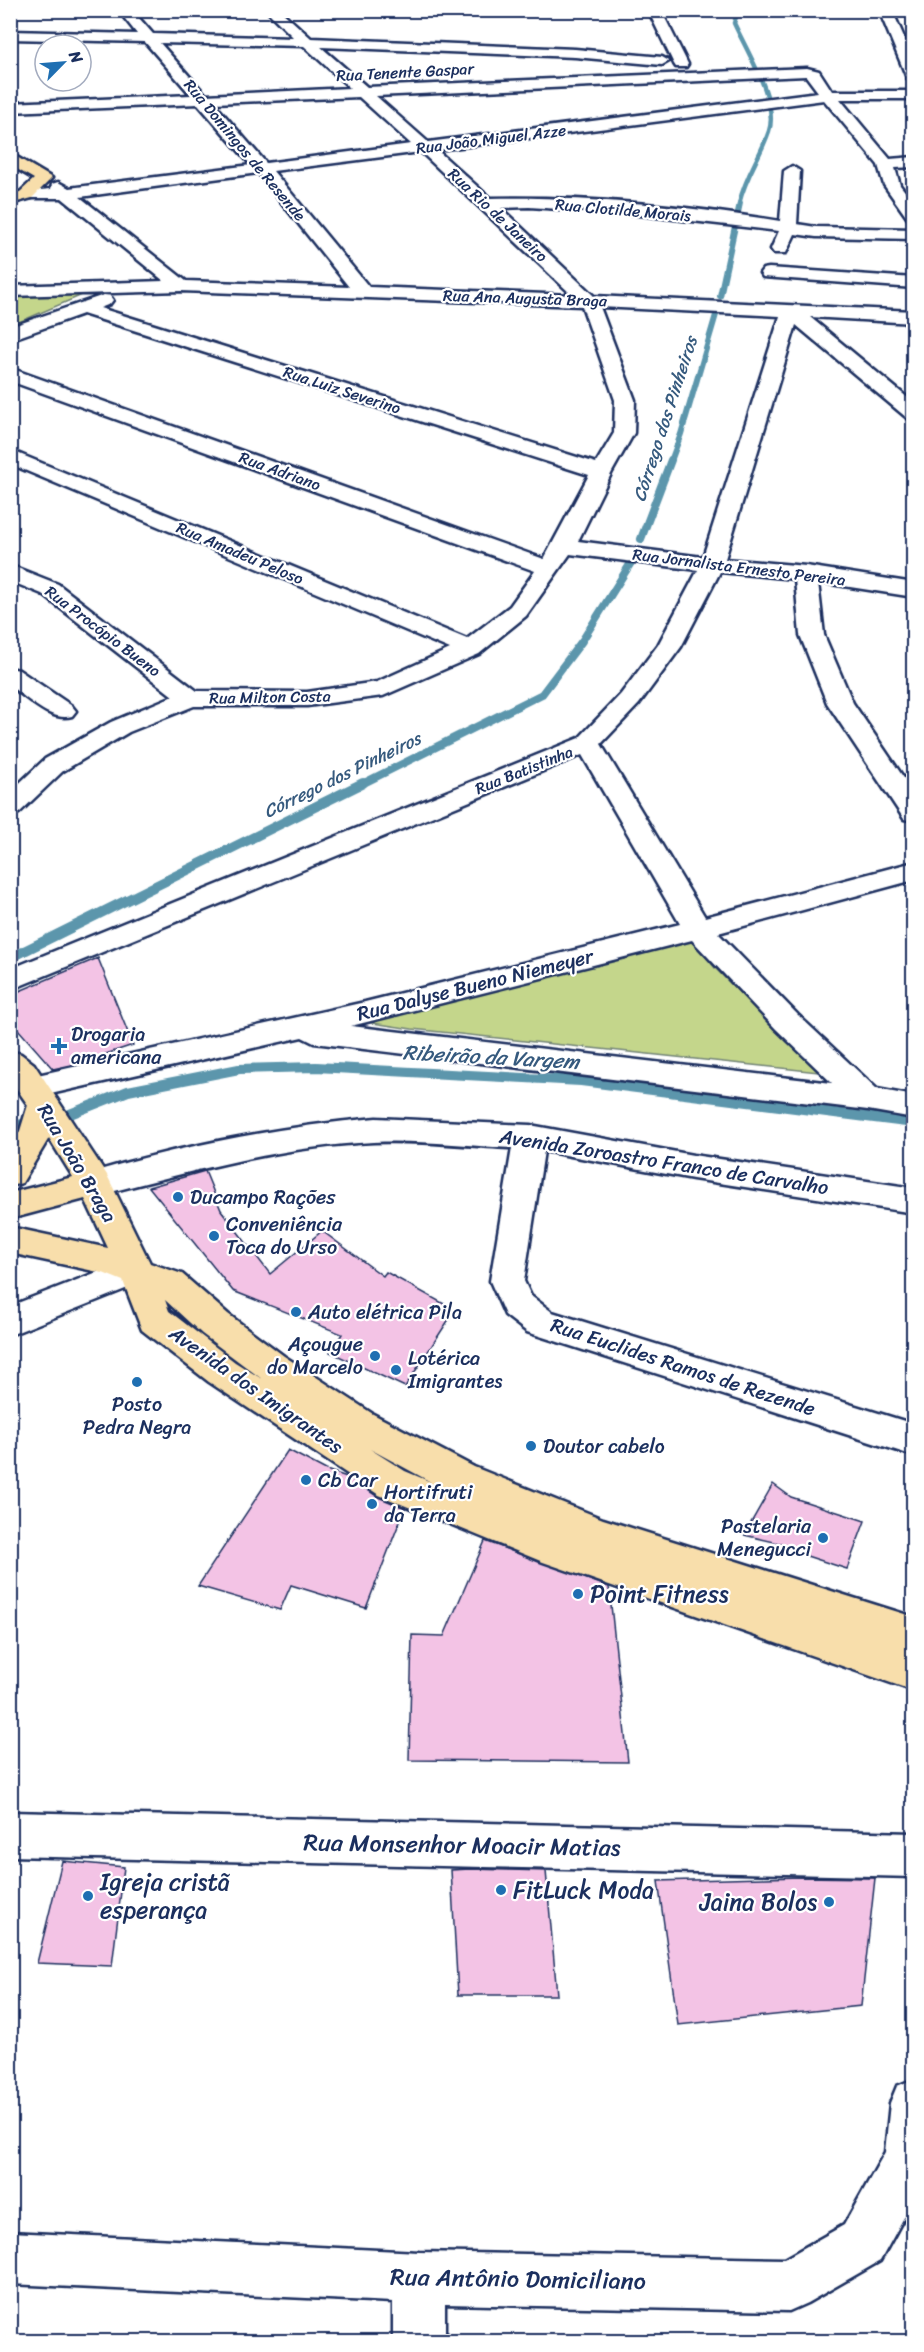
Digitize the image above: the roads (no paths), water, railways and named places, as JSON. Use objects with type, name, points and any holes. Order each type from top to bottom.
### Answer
[{"type":"main road","points":[[10,158],[44,178],[18,197]]},
{"type":"main road","points":[[10,1174],[36,1133],[28,1082]]},
{"type":"main road","name":"Rua João Braga","points":[[28,1082],[94,1184],[136,1270]]},
{"type":"main road","points":[[10,1206],[94,1184]]},
{"type":"main road","points":[[10,1240],[107,1261],[136,1270]]},
{"type":"main road","name":"Avenida dos Imigrantes","points":[[136,1270],[170,1284],[253,1352],[360,1425],[461,1479],[597,1534],[914,1636]]},
{"type":"main road","name":"Avenida dos Imigrantes","points":[[136,1270],[155,1320],[222,1372],[392,1483],[557,1550],[914,1672]]},
{"type":"street","name":"Rua Domingos de Resende","points":[[124,10],[262,168],[363,292]]},
{"type":"street","name":"Rua Rio de Janeiro","points":[[272,10],[486,203],[589,301]]},
{"type":"street","points":[[654,10],[681,64]]},
{"type":"street","points":[[885,10],[914,78]]},
{"type":"street","points":[[169,40],[181,21]]},
{"type":"street","points":[[59,33],[66,24]]},
{"type":"street","points":[[892,30],[914,30]]},
{"type":"street","points":[[10,35],[33,36]]},
{"type":"street","points":[[93,38],[306,42],[575,53],[681,64],[729,74]]},
{"type":"street","name":"Rua Tenente Gaspar","points":[[10,108],[802,72],[814,74],[828,96]]},
{"type":"street","points":[[19,93],[35,107]]},
{"type":"street","name":"Rua João Miguel Azze","points":[[18,197],[69,194],[828,96],[914,95]]},
{"type":"street","points":[[828,96],[886,164],[892,185],[914,215]]},
{"type":"street","points":[[886,164],[914,162]]},
{"type":"street","name":"Rua Batistinha","points":[[10,980],[588,743],[630,699],[669,647],[712,565],[773,295],[792,171]]},
{"type":"street","points":[[44,178],[69,194],[181,286]]},
{"type":"street","name":"Rua Clotilde Morais","points":[[486,203],[529,202],[621,208],[826,232],[914,234]]},
{"type":"street","points":[[773,295],[914,283]]},
{"type":"street","name":"Rua Ana Augusta Braga","points":[[10,291],[181,286],[589,301],[773,295],[914,317]]},
{"type":"street","points":[[15,330],[137,288]]},
{"type":"street","points":[[773,295],[911,411]]},
{"type":"street","name":"Rua Milton Costa","points":[[10,807],[54,765],[120,727],[190,698],[307,699],[383,689],[470,649],[518,611],[564,546],[601,472],[624,433],[625,400],[589,301]]},
{"type":"street","name":"Rua Luiz Severino","points":[[83,308],[601,472]]},
{"type":"street","name":"Rua Adriano","points":[[10,374],[549,568]]},
{"type":"street","name":"Rua Amadeu Peloso","points":[[10,456],[470,649]]},
{"type":"street","name":"Rua Jornalista Ernesto Pereira","points":[[564,546],[712,565],[806,573],[914,590]]},
{"type":"street","name":"Rua Procópio Bueno","points":[[10,572],[50,589],[190,698]]},
{"type":"street","points":[[806,573],[812,635],[840,703],[914,813]]},
{"type":"street","points":[[10,675],[63,711]]},
{"type":"street","points":[[588,743],[698,929],[787,1022],[868,1099]]},
{"type":"street","name":"Rua Dalyse Bueno Niemeyer","points":[[28,1082],[294,1030],[698,929],[914,871]]},
{"type":"street","points":[[294,1030],[868,1099],[914,1107]]},
{"type":"street","name":"Avenida Zoroastro Franco de Carvalho","points":[[94,1184],[213,1154],[331,1134],[376,1130],[530,1137],[693,1167],[914,1201]]},
{"type":"street","name":"Rua Euclides Ramos de Rezende","points":[[530,1137],[507,1281],[517,1305],[540,1322],[914,1440]]},
{"type":"street","points":[[10,1321],[136,1270]]},
{"type":"street","name":"Rua Monsenhor Moacir Matias","points":[[10,1834],[914,1855]]},
{"type":"street","name":"Rua Antônio Domiciliano","points":[[10,2258],[419,2278],[789,2285],[862,2243],[909,2158],[914,2103]]},
{"type":"street","points":[[419,2278],[419,2342]]},
{"type":"waterway","name":"Córrego dos Pinheiros","points":[[733,10],[737,14],[734,23],[760,76],[771,119],[769,131],[745,184],[739,204]]},
{"type":"waterway","name":"Córrego dos Pinheiros","points":[[720,296],[740,203]]},
{"type":"waterway","name":"Córrego dos Pinheiros","points":[[671,461],[718,308]]},
{"type":"waterway","name":"Córrego dos Pinheiros","points":[[641,539],[671,460]]},
{"type":"waterway","name":"Córrego dos Pinheiros","points":[[360,785],[542,694],[582,641],[634,558]]},
{"type":"waterway","name":"Córrego dos Pinheiros","points":[[10,958],[363,783]]},
{"type":"waterway","name":"Ribeirão da Vargem","points":[[70,1114],[128,1091],[239,1069],[316,1067],[581,1081],[914,1123]]},
{"type":"waterway","name":"Ribeirão da Vargem","points":[[10,1128],[22,1124]]},
{"type":"railway","points":[[10,63],[17,10]]},
{"type":"place","name":"Drogaria americana","points":[[59,1046]]},
{"type":"place","name":"Ducampo Rações","points":[[178,1197]]},
{"type":"place","name":"Conveniência Toca do Urso","points":[[214,1236]]},
{"type":"place","name":"Auto elétrica Pila","points":[[296,1312]]},
{"type":"place","name":"Açougue do Marcelo","points":[[375,1356]]},
{"type":"place","name":"Lotérica Imigrantes","points":[[396,1370]]},
{"type":"place","name":"Posto Pedra Negra","points":[[137,1382]]},
{"type":"place","name":"Doutor cabelo","points":[[531,1446]]},
{"type":"place","name":"Cb Car","points":[[306,1480]]},
{"type":"place","name":"Hortifruti da Terra","points":[[372,1504]]},
{"type":"place","name":"Pastelaria Menegucci","points":[[823,1538]]},
{"type":"place","name":"Point Fitness","points":[[578,1594]]},
{"type":"place","name":"FitLuck Moda","points":[[501,1890]]},
{"type":"place","name":"Igreja cristã esperança","points":[[88,1896]]},
{"type":"place","name":"Jaina Bolos","points":[[829,1902]]}]
